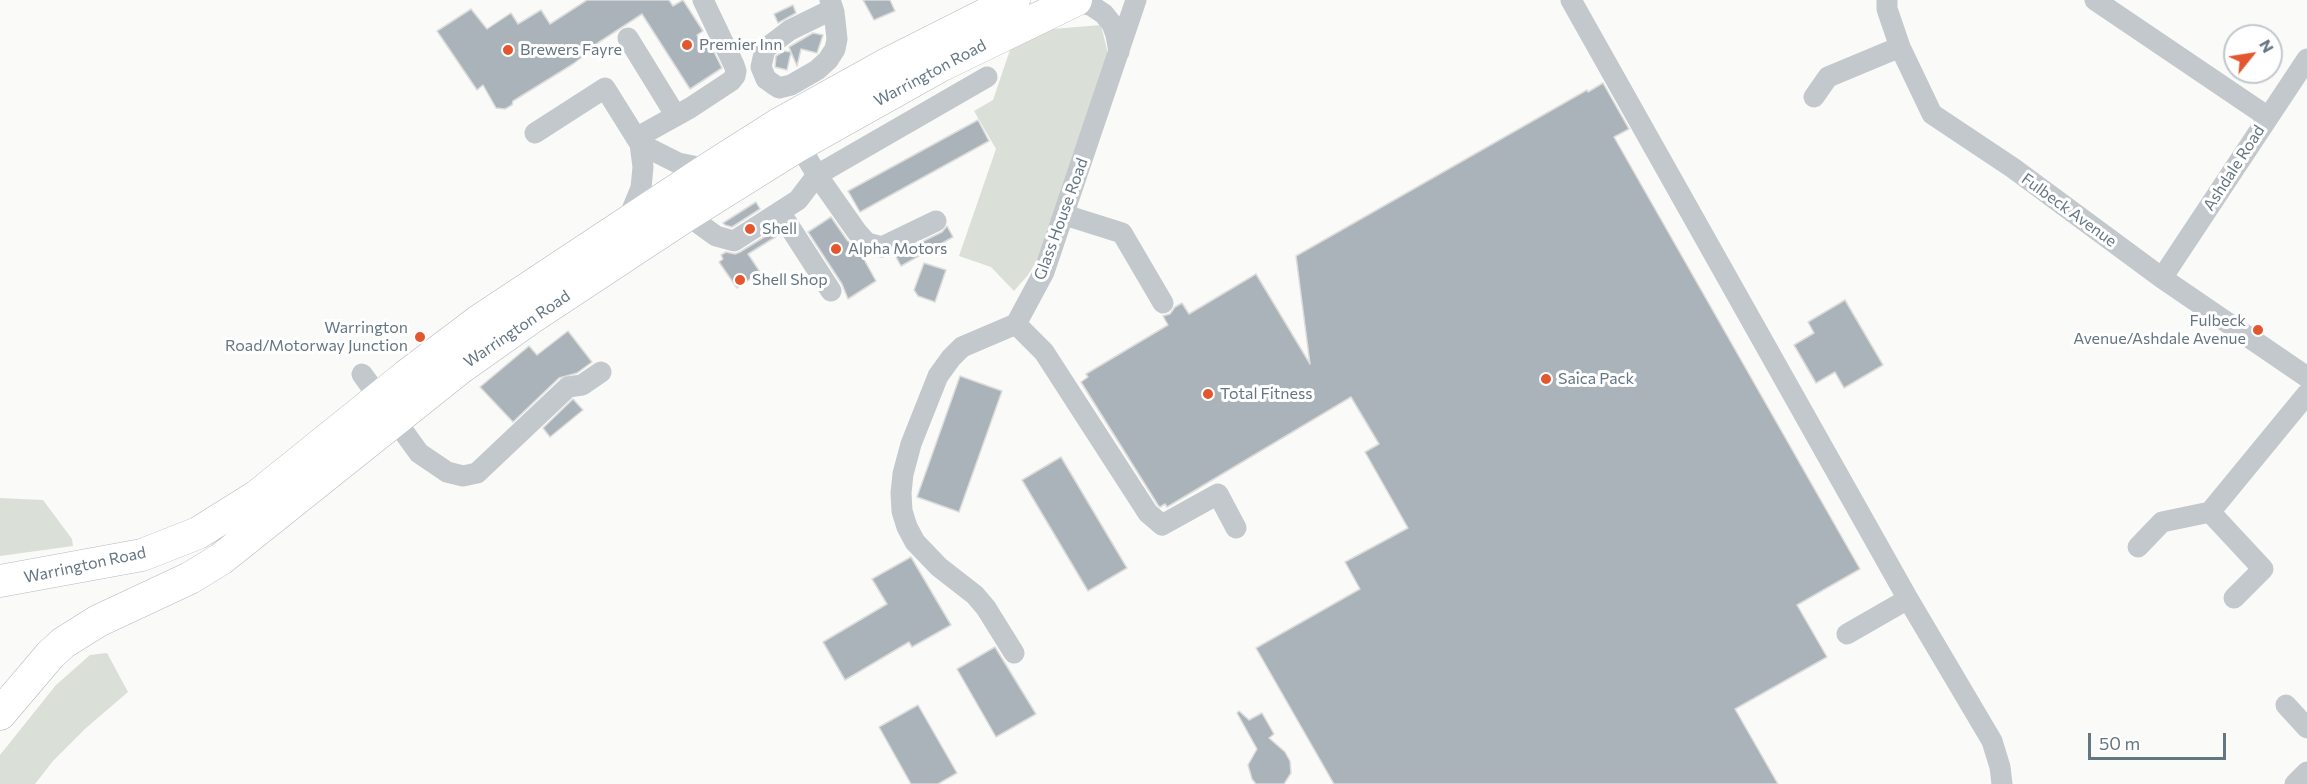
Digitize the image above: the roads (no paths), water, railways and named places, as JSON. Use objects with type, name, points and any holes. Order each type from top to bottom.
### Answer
[{"type":"highway","name":"Warrington Road","points":[[0,581],[93,566],[142,555],[198,533],[257,496],[378,397],[480,320],[708,169],[779,124],[887,64],[1014,0]]},
{"type":"highway","name":"Warrington Road","points":[[0,714],[50,655],[63,644],[98,621],[190,578],[221,559],[378,397],[459,369],[531,318],[687,215],[799,145],[940,66],[1075,1]]},
{"type":"street","points":[[638,141],[731,81],[736,70],[703,0]]},
{"type":"street","name":"Glass House Road","points":[[1016,324],[1044,272],[1136,0]]},
{"type":"street","points":[[1571,0],[1908,599],[1992,741],[2000,767],[2002,784]]},
{"type":"street","name":"Fulbeck Avenue","points":[[1887,0],[1887,9],[1900,47],[1932,114],[2013,168],[2163,278],[2307,377]]},
{"type":"street","points":[[2095,0],[2268,117]]},
{"type":"street","points":[[1075,1],[1092,6],[1104,14],[1112,24],[1120,52]]},
{"type":"street","points":[[628,38],[676,116]]},
{"type":"street","points":[[1814,97],[1828,77],[1900,47]]},
{"type":"street","name":"Ashdale Road","points":[[2163,278],[2307,59]]},
{"type":"street","points":[[535,133],[605,88],[638,141],[643,167],[641,188],[627,222]]},
{"type":"street","name":"Warrington Road","points":[[817,175],[978,90]]},
{"type":"street","points":[[638,141],[678,163],[708,169]]},
{"type":"street","points":[[799,145],[856,232],[867,243],[882,247],[936,221]]},
{"type":"street","points":[[687,215],[716,236],[734,241],[798,200],[817,175]]},
{"type":"street","points":[[780,212],[831,291]]},
{"type":"street","points":[[1065,215],[1122,233],[1163,303]]},
{"type":"street","points":[[1014,653],[986,608],[975,595],[939,567],[915,542],[902,511],[903,474],[911,444],[938,376],[962,347],[1016,324],[1044,352],[1148,513],[1162,525],[1218,494],[1236,528]]},
{"type":"street","points":[[378,397],[419,453],[447,472],[463,476],[477,473],[568,387],[582,385],[601,372]]},
{"type":"street","points":[[2138,547],[2162,522],[2210,512],[2307,394]]},
{"type":"street","points":[[2210,512],[2263,569],[2234,598]]},
{"type":"street","points":[[1847,634],[1908,599]]},
{"type":"street","points":[[2286,705],[2307,728]]},
{"type":"street","points":[[2295,784],[2307,772]]},
{"type":"place","name":"Premier Inn","points":[[687,45]]},
{"type":"place","name":"Brewers Fayre","points":[[508,50]]},
{"type":"place","name":"Shell","points":[[750,229]]},
{"type":"place","name":"Alpha Motors","points":[[836,249]]},
{"type":"place","name":"Shell Shop","points":[[740,280]]},
{"type":"place","name":"Fulbeck Avenue/Ashdale Avenue","points":[[2258,330]]},
{"type":"place","name":"Warrington Road/Motorway Junction","points":[[420,337]]},
{"type":"place","name":"Saica Pack","points":[[1546,379]]},
{"type":"place","name":"Total Fitness","points":[[1208,394]]}]
